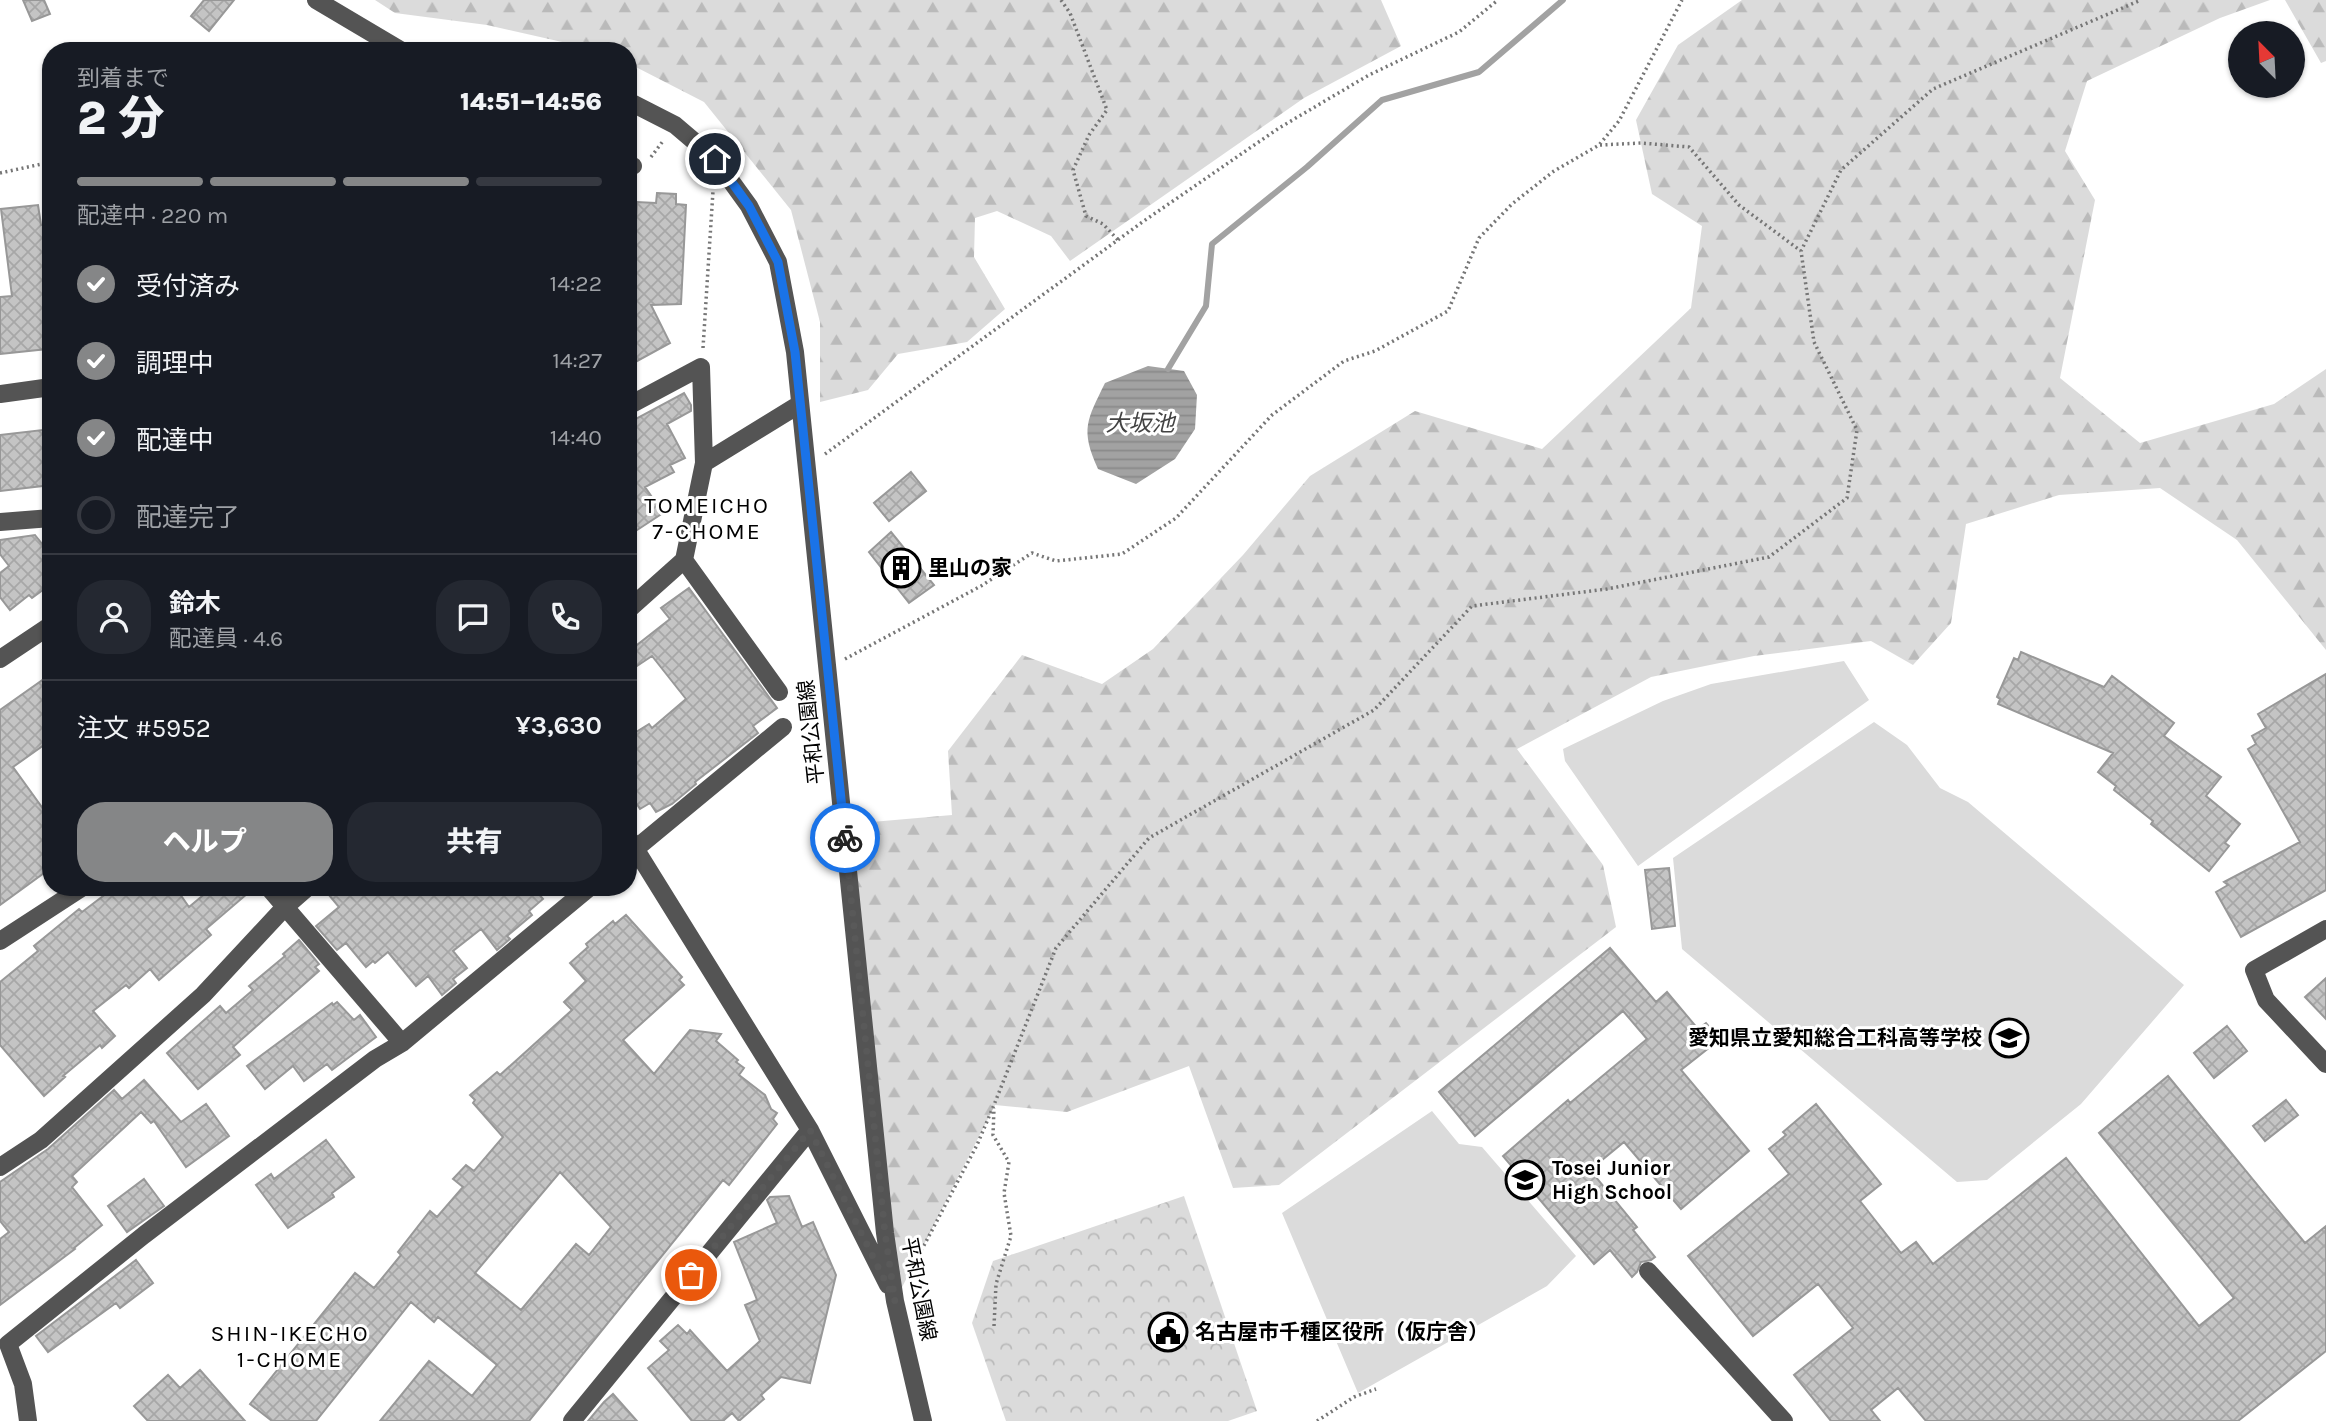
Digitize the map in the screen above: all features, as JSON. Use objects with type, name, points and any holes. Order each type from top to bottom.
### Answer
[{"type":"street","points":[[316,0],[387,42]]},
{"type":"street","name":"平和公園線","points":[[637,106],[675,125],[715,159],[749,206],[778,262],[795,352],[885,1233],[895,1301],[923,1421]]},
{"type":"street","points":[[637,402],[701,367],[704,463],[684,560],[637,602]]},
{"type":"street","points":[[0,394],[42,388]]},
{"type":"street","points":[[704,463],[800,404]]},
{"type":"street","points":[[0,522],[42,519]]},
{"type":"street","points":[[684,560],[779,692]]},
{"type":"street","points":[[0,659],[42,631]]},
{"type":"street","points":[[637,842],[783,727]]},
{"type":"street","points":[[637,856],[810,1130],[895,1301]]},
{"type":"street","points":[[0,941],[69,896]]},
{"type":"street","points":[[275,896],[402,1043]]},
{"type":"street","points":[[0,1167],[41,1140],[204,995],[298,896]]},
{"type":"street","points":[[28,1421],[23,1384],[3,1341],[375,1059],[402,1043],[579,896]]},
{"type":"street","points":[[2326,929],[2254,970],[2266,1000],[2326,1064]]},
{"type":"street","points":[[572,1421],[810,1130]]},
{"type":"street","points":[[1648,1271],[1784,1421]]},
{"type":"path","points":[[1060,0],[1070,13],[1107,110],[1089,135],[1073,170],[1086,216],[1103,224],[1118,240]]},
{"type":"path","points":[[807,467],[1118,240],[1279,128],[1368,75],[1459,32],[1498,0]]},
{"type":"path","points":[[827,668],[981,586],[1032,553],[1056,561],[1122,554],[1176,518],[1272,415],[1343,361],[1375,351],[1448,311],[1479,238],[1512,204],[1554,171],[1599,145],[1619,121],[1682,0]]},
{"type":"path","points":[[895,1301],[995,1105],[1056,948],[1149,838],[1374,710],[1472,606],[1607,589],[1769,557],[1847,498],[1857,430],[1814,342],[1801,251],[1841,170],[1933,89],[2141,0]]},
{"type":"path","points":[[637,164],[652,156],[675,125]]},
{"type":"path","points":[[1599,145],[1689,147],[1739,205],[1801,251]]},
{"type":"path","points":[[701,367],[715,159]]},
{"type":"path","points":[[0,173],[42,164]]},
{"type":"path","points":[[994,1326],[996,1284],[1012,1236],[1004,1192],[1009,1162],[993,1135],[995,1105]]},
{"type":"path","points":[[1317,1421],[1354,1397],[1376,1389]]},
{"type":"green space","points":[[375,0],[1381,0],[1401,46],[1304,98],[1070,261],[1051,236],[997,211],[975,218],[974,257],[1005,309],[967,342],[898,354],[868,390],[820,402],[820,322],[791,210],[704,102],[637,68],[637,42],[562,42],[487,25],[395,13]]},
{"type":"green space","points":[[1742,0],[2270,0],[2220,18],[2087,81],[2065,151],[2095,200],[2060,378],[2140,443],[2274,404],[2326,369],[2326,650],[2237,540],[2160,488],[2059,495],[1966,524],[1951,623],[1913,665],[1871,641],[1754,656],[1651,677],[1517,749],[1603,865],[1616,927],[1279,1185],[1233,1188],[1189,1066],[1067,1112],[995,1105],[895,1301],[849,824],[952,815],[948,751],[1022,655],[1102,684],[1153,649],[1243,555],[1310,476],[1415,411],[1542,449],[1691,308],[1702,226],[1652,194],[1636,120],[1678,45]]},
{"type":"green space","points":[[2285,0],[2326,0],[2326,61],[2321,63],[2305,35],[2305,21],[2297,21]]},
{"type":"green space","points":[[1844,661],[1869,700],[1638,866],[1565,761],[1563,749],[1663,701],[1711,684]]},
{"type":"green space","points":[[1874,722],[1907,745],[1940,788],[1968,802],[2184,985],[2081,1104],[1987,1180],[1957,1182],[1682,949],[1673,858]]},
{"type":"green space","points":[[1432,1111],[1459,1144],[1482,1147],[1576,1256],[1547,1286],[1358,1393],[1282,1213]]},
{"type":"green space","points":[[1184,1196],[1257,1411],[1228,1421],[1006,1421],[972,1323],[993,1261]]},
{"type":"water","name":"大坂池","points":[[1148,366],[1184,371],[1197,395],[1195,429],[1175,459],[1136,484],[1098,469],[1089,444],[1088,425],[1105,383]]},
{"type":"building","points":[[23,0],[44,0],[50,14],[32,21]]},
{"type":"building","points":[[204,0],[234,0],[209,31],[191,16]]},
{"type":"building","points":[[657,193],[676,194],[676,204],[686,205],[681,304],[651,305],[670,343],[637,361],[637,202],[656,203]]},
{"type":"building","points":[[38,205],[42,225],[42,350],[0,354],[0,297],[12,296],[1,209]]},
{"type":"building","points":[[684,393],[691,405],[691,411],[667,424],[685,458],[670,465],[674,472],[645,487],[663,513],[637,530],[637,418]]},
{"type":"building","points":[[42,430],[42,486],[0,491],[0,435]]},
{"type":"building","points":[[911,472],[926,491],[889,521],[874,503]]},
{"type":"building","name":"里山の家","points":[[891,532],[934,585],[909,603],[869,552]]},
{"type":"building","points":[[35,535],[42,544],[42,591],[32,598],[29,595],[10,610],[0,597],[0,573],[9,566],[0,554],[0,540]]},
{"type":"building","points":[[689,588],[777,708],[753,726],[758,733],[695,782],[696,784],[672,804],[656,812],[650,803],[640,809],[637,804],[637,731],[649,724],[652,728],[686,699],[652,656],[637,666],[637,645],[670,619],[661,608]]},
{"type":"building","points":[[2021,652],[2104,687],[2112,676],[2174,723],[2164,736],[2221,777],[2206,796],[2240,824],[2225,843],[2229,846],[2209,871],[2151,824],[2153,821],[2114,790],[2116,786],[2098,772],[2113,753],[1998,704],[2000,699],[1997,697],[2014,658],[2018,660]]},
{"type":"building","points":[[2326,674],[2326,890],[2241,937],[2216,892],[2228,885],[2224,882],[2300,842],[2248,749],[2256,744],[2252,736],[2266,728],[2258,714]]},
{"type":"building","points":[[42,680],[42,746],[13,767],[42,807],[42,875],[0,905],[0,710]]},
{"type":"building","points":[[1669,868],[1675,926],[1652,929],[1645,870]]},
{"type":"building","points":[[103,896],[181,896],[189,907],[202,896],[244,896],[206,929],[211,935],[159,980],[150,969],[129,988],[126,985],[93,1011],[115,1036],[63,1076],[65,1077],[44,1096],[0,1045],[0,982],[38,951],[34,946],[79,909],[82,912]]},
{"type":"building","points":[[330,896],[540,896],[543,899],[529,911],[532,915],[507,936],[510,939],[497,950],[481,929],[453,951],[467,968],[453,979],[456,983],[442,995],[428,976],[416,986],[388,952],[366,967],[346,943],[337,950],[316,926],[339,907]]},
{"type":"building","points":[[626,915],[682,977],[679,980],[684,985],[623,1040],[654,1074],[690,1030],[721,1034],[716,1041],[744,1068],[739,1075],[765,1095],[771,1109],[777,1113],[773,1119],[777,1124],[729,1185],[723,1180],[529,1421],[380,1421],[429,1361],[472,1396],[497,1365],[438,1317],[434,1322],[411,1302],[316,1421],[272,1421],[250,1404],[355,1273],[374,1288],[401,1255],[398,1252],[430,1211],[437,1217],[463,1187],[453,1179],[466,1165],[474,1171],[503,1137],[473,1103],[475,1100],[470,1095],[497,1072],[500,1075],[572,1010],[564,1002],[586,981],[570,963],[588,947],[586,944],[613,921],[615,924]],"holes":[[[560,1172],[611,1227],[589,1255],[576,1244],[521,1310],[475,1273]]]},
{"type":"building","points":[[299,940],[319,964],[315,967],[319,971],[233,1047],[240,1055],[198,1089],[167,1053],[220,1006],[226,1013],[253,990],[249,986],[285,956],[283,954]]},
{"type":"building","points":[[1610,948],[1656,1002],[1667,992],[1698,1029],[1706,1023],[1720,1039],[1681,1070],[1749,1151],[1681,1209],[1624,1142],[1590,1170],[1637,1227],[1633,1230],[1655,1257],[1641,1262],[1632,1277],[1610,1250],[1594,1264],[1503,1156],[1568,1100],[1570,1103],[1647,1039],[1623,1011],[1475,1136],[1439,1092]]},
{"type":"building","points":[[2326,978],[2326,1019],[2305,997]]},
{"type":"building","points":[[337,1002],[354,1020],[360,1015],[376,1037],[332,1070],[327,1064],[304,1081],[293,1066],[265,1089],[247,1066]]},
{"type":"building","points":[[2227,1026],[2247,1051],[2214,1078],[2194,1053]]},
{"type":"building","points":[[2168,1076],[2305,1243],[2326,1226],[2326,1351],[2238,1421],[1926,1421],[1898,1388],[1871,1410],[1880,1421],[1831,1421],[1794,1375],[1853,1328],[1818,1284],[1753,1336],[1688,1256],[1789,1174],[1769,1149],[1786,1135],[1783,1132],[1816,1104],[1881,1184],[1860,1201],[1901,1253],[1916,1242],[1933,1264],[2066,1158],[2199,1326],[2234,1298],[2099,1133]]},
{"type":"building","points":[[144,1080],[181,1122],[206,1104],[229,1136],[186,1167],[154,1121],[151,1123],[141,1112],[72,1176],[77,1182],[72,1187],[102,1225],[75,1249],[0,1305],[0,1239],[9,1232],[0,1221],[0,1182],[48,1149],[114,1090],[122,1099]]},
{"type":"building","points":[[2286,1100],[2298,1115],[2265,1141],[2253,1126]]},
{"type":"building","points":[[326,1140],[354,1177],[332,1193],[334,1197],[288,1228],[256,1185],[271,1174],[274,1179]]},
{"type":"building","points":[[144,1179],[164,1206],[127,1232],[108,1206]]},
{"type":"building","points":[[789,1196],[802,1227],[813,1222],[836,1275],[810,1383],[781,1377],[761,1395],[764,1399],[739,1421],[732,1413],[723,1421],[692,1421],[648,1368],[669,1350],[660,1341],[678,1325],[687,1334],[690,1330],[727,1371],[760,1341],[745,1305],[757,1300],[734,1242],[777,1223],[767,1200],[770,1197]]},
{"type":"building","points":[[136,1260],[153,1283],[120,1308],[116,1303],[48,1352],[36,1336]]},
{"type":"building","points":[[200,1370],[245,1421],[148,1421],[134,1406],[168,1375],[180,1388]]},
{"type":"building","points":[[613,1394],[637,1421],[588,1421],[604,1402]]},
{"type":"waterway","points":[[1168,369],[1206,306],[1212,244],[1307,167],[1382,100],[1479,72],[1563,0]]},
{"type":"way so far","points":[[691,1275],[810,1130],[895,1301],[885,1233],[845,838]]},
{"type":"place","name":"里山の家","points":[[901,568]]},
{"type":"place","name":"愛知県立愛知総合工科高等学校","points":[[2009,1038]]},
{"type":"place","name":"Tosei Junior High School","points":[[1525,1180]]},
{"type":"place","name":"名古屋市千種区役所（仮庁舎）","points":[[1168,1332]]},
{"type":"district","name":"TOMEICHO 7-CHOME","points":[[707,518]]},
{"type":"district","name":"SHIN-IKECHO 1-CHOME","points":[[290,1346]]},
{"type":"route","points":[[715,159],[749,206],[778,262],[795,352],[845,838]]}]
